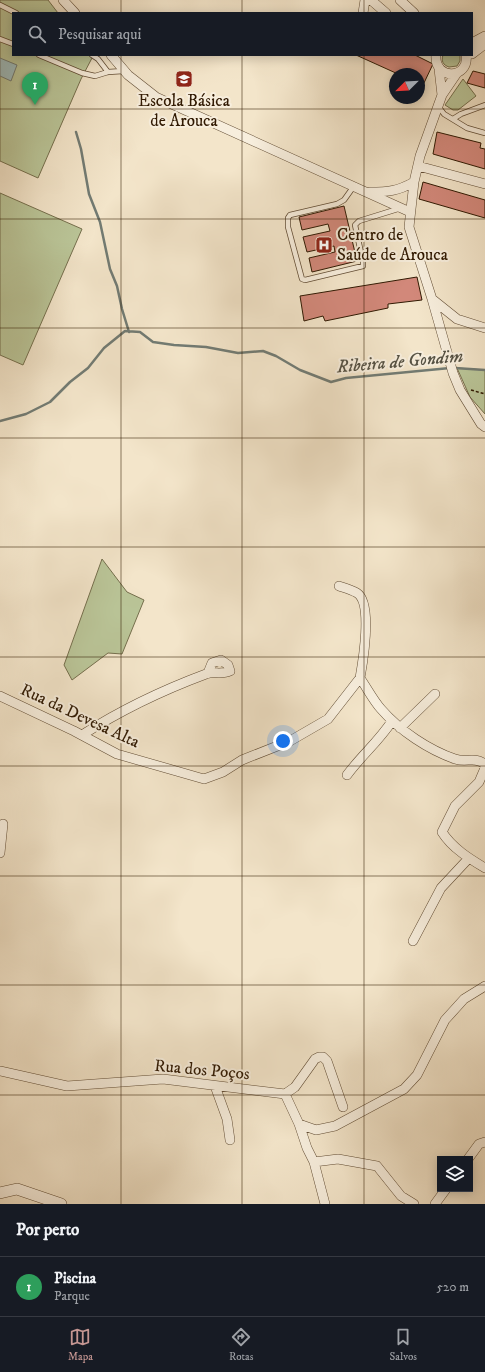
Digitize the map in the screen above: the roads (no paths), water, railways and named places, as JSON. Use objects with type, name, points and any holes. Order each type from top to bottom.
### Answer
[{"type":"street","points":[[63,0],[73,12]]},
{"type":"street","points":[[363,12],[365,0]]},
{"type":"street","points":[[371,0],[385,12]]},
{"type":"street","points":[[400,0],[413,12]]},
{"type":"street","points":[[473,42],[485,36]]},
{"type":"street","points":[[473,52],[485,44]]},
{"type":"street","points":[[112,56],[124,71],[156,97],[406,210]]},
{"type":"street","points":[[436,56],[435,59],[439,69],[442,95]]},
{"type":"street","points":[[469,56],[464,67],[457,73],[442,95],[418,166],[406,210],[409,227],[452,368],[460,390],[485,428]]},
{"type":"street","points":[[439,69],[448,74],[457,73]]},
{"type":"street","points":[[418,166],[485,184]]},
{"type":"street","points":[[367,192],[389,192],[402,189],[414,182]]},
{"type":"street","points":[[432,299],[457,319],[485,328]]},
{"type":"street","points":[[339,586],[357,593],[363,602],[366,617],[366,636],[360,678],[380,708],[400,728],[418,741],[457,760],[478,760],[485,764]]},
{"type":"street","points":[[82,735],[104,721],[208,673]]},
{"type":"street","name":"Rua da Devesa Alta","points":[[0,696],[82,735],[117,754],[204,779],[223,772],[242,760],[290,741],[328,719],[360,678]]},
{"type":"street","points":[[400,728],[435,694]]},
{"type":"street","points":[[347,775],[374,745],[392,721]]},
{"type":"street","points":[[485,768],[479,782],[455,806],[442,832],[446,839],[469,858],[485,868]]},
{"type":"street","points":[[0,853],[3,824]]},
{"type":"street","points":[[413,941],[441,888],[469,858]]},
{"type":"street","points":[[299,1124],[316,1130],[335,1126],[404,1089],[418,1075],[445,1020],[464,999],[485,986]]},
{"type":"street","points":[[325,1204],[314,1162],[285,1094],[295,1087],[315,1059],[323,1057],[327,1061],[344,1107]]},
{"type":"street","name":"Rua dos Poços","points":[[0,1071],[67,1086],[163,1080],[285,1094]]},
{"type":"street","points":[[214,1086],[227,1119],[230,1140]]},
{"type":"street","points":[[470,1156],[479,1144],[485,1142]]},
{"type":"street","points":[[314,1162],[338,1159],[377,1166],[401,1196],[414,1204]]},
{"type":"street","points":[[0,1193],[17,1189],[61,1204]]},
{"type":"street","points":[[435,1204],[444,1192]]},
{"type":"lane","points":[[0,5],[14,12]]},
{"type":"lane","points":[[0,39],[12,44]]},
{"type":"lane","points":[[41,56],[82,73],[95,76],[108,72],[124,71]]},
{"type":"lane","points":[[94,56],[98,59],[108,72]]},
{"type":"lane","points":[[453,119],[461,114],[485,105]]},
{"type":"lane","points":[[438,106],[444,114],[466,128],[485,133]]},
{"type":"lane","points":[[434,116],[444,114]]},
{"type":"lane","points":[[354,186],[344,200],[337,204],[290,215],[288,218],[288,227],[302,278],[304,280],[363,266],[355,225],[359,222],[406,210]]},
{"type":"water","points":[[0,58],[17,65],[11,81],[0,76]]},
{"type":"waterway","points":[[76,132],[81,149],[89,194],[100,222],[110,269],[117,286],[129,332]]},
{"type":"waterway","name":"Ribeira de Gondim","points":[[0,421],[26,414],[50,402],[70,382],[88,368],[104,348],[125,331],[140,332],[153,342],[206,347],[238,353],[263,351],[276,356],[300,370],[331,382],[346,378],[450,368]]},
{"type":"waterway","name":"Ribeira de Gondim","points":[[455,368],[485,370]]},
{"type":"place","name":"Escola Básica de Arouca","points":[[184,79]]},
{"type":"place","name":"Piscina","points":[[35,105]]},
{"type":"place","name":"Centro de Saúde de Arouca","points":[[324,245]]}]
